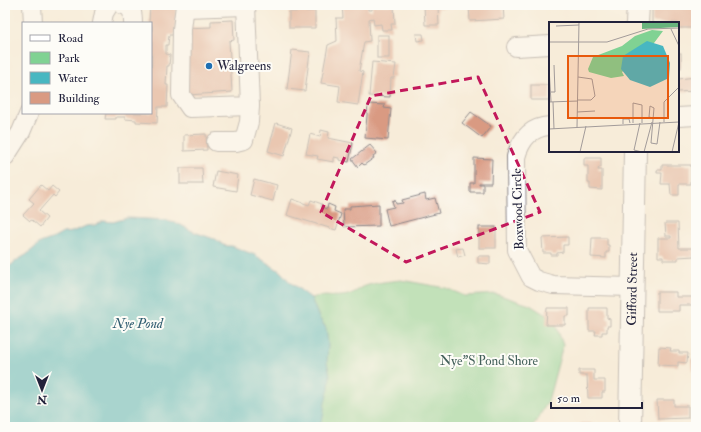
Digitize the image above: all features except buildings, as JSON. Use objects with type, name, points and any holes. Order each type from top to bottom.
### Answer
[{"type":"main road","points":[[637,22],[638,5]]},
{"type":"main road","name":"Gifford Street","points":[[630,427],[635,152]]},
{"type":"street","points":[[32,5],[33,22]]},
{"type":"street","points":[[102,22],[104,13],[109,5]]},
{"type":"street","points":[[123,5],[130,8],[132,11],[133,22]]},
{"type":"street","points":[[216,142],[236,142],[244,140],[249,122],[250,106],[246,5],[185,6],[182,29],[181,95],[190,108],[250,106]]},
{"type":"street","points":[[516,47],[549,46]]},
{"type":"street","points":[[5,157],[29,114]]},
{"type":"street","points":[[679,117],[696,116]]},
{"type":"street","name":"Boxwood Circle","points":[[549,126],[537,128],[525,136],[516,157],[517,250],[525,267],[531,277],[553,286],[633,287]]},
{"type":"highlighted area","points":[[478,77],[540,212],[406,262],[321,212],[371,96]]},
{"type":"green space","name":"Nye\"S Pond Shore","points":[[401,280],[446,288],[465,296],[496,294],[530,305],[554,320],[563,345],[548,401],[536,422],[531,427],[294,427],[327,357],[325,326],[319,318],[311,298],[320,296],[348,295],[365,286],[380,282]]},
{"type":"water","name":"Nye Pond","points":[[127,218],[167,220],[217,240],[223,245],[232,246],[255,255],[280,271],[290,282],[311,298],[319,318],[326,328],[328,344],[327,362],[330,375],[323,417],[319,427],[5,427],[5,270],[40,243],[63,233],[72,232],[104,221],[113,222]]},
{"type":"place","name":"Walgreens","points":[[209,66]]}]
